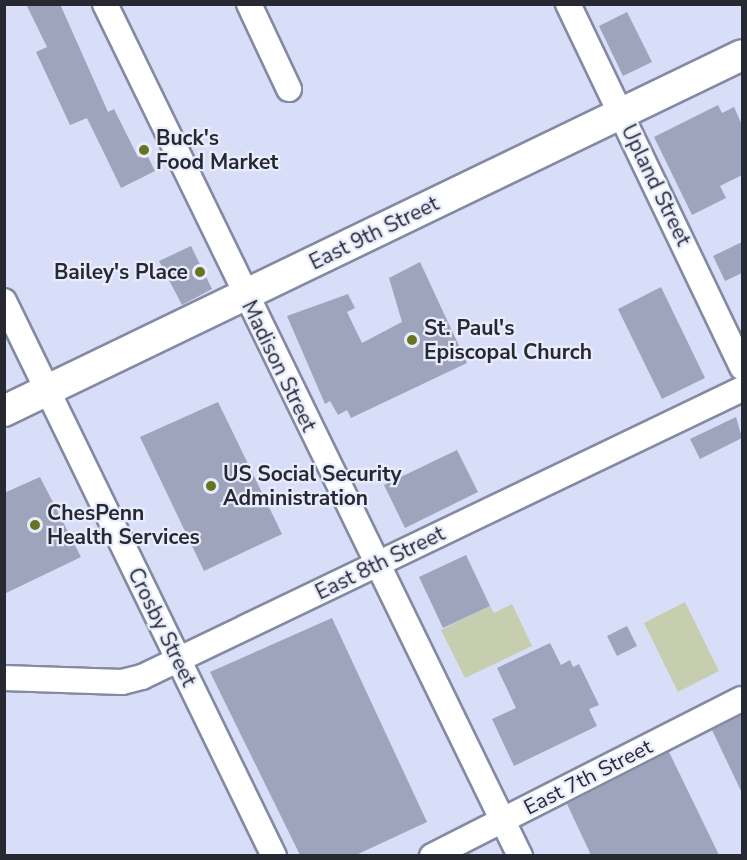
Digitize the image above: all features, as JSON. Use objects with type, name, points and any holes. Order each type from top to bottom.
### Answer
[{"type":"main road","name":"East 9th Street","points":[[4,411],[742,55]]},
{"type":"street","name":"Madison Street","points":[[105,4],[375,565],[520,855]]},
{"type":"street","points":[[249,4],[289,89]]},
{"type":"street","name":"Upland Street","points":[[568,4],[742,367]]},
{"type":"street","name":"Crosby Street","points":[[4,301],[274,855]]},
{"type":"street","name":"East 8th Street","points":[[4,678],[132,681],[742,389]]},
{"type":"street","name":"East 7th Street","points":[[432,855],[742,699]]},
{"type":"green space","points":[[685,602],[719,671],[678,692],[644,623]]},
{"type":"green space","points":[[512,604],[532,646],[465,678],[441,630],[490,606],[494,613]]},
{"type":"building","points":[[26,4],[60,4],[108,112],[114,109],[138,157],[146,153],[155,171],[121,188],[87,118],[70,125],[36,52],[47,47]]},
{"type":"building","points":[[627,12],[652,62],[623,76],[599,26]]},
{"type":"building","points":[[718,105],[722,113],[734,107],[742,125],[742,175],[720,186],[726,198],[692,215],[654,137]]},
{"type":"building","points":[[742,242],[742,273],[725,281],[713,256]]},
{"type":"building","points":[[191,246],[212,289],[182,305],[159,261]]},
{"type":"building","name":"St. Paul's Episcopal Church","points":[[420,262],[467,363],[351,418],[347,410],[338,415],[330,401],[325,404],[287,316],[348,294],[355,308],[347,312],[362,343],[402,322],[389,278]]},
{"type":"building","points":[[661,287],[705,378],[662,399],[618,309]]},
{"type":"building","name":"US Social Security Administration","points":[[218,402],[282,534],[204,571],[140,437]]},
{"type":"building","points":[[736,417],[742,438],[700,459],[690,439]]},
{"type":"building","points":[[457,450],[478,492],[405,528],[384,485]]},
{"type":"building","name":"ChesPenn Health Services","points":[[40,477],[81,557],[4,594],[4,493]]},
{"type":"building","points":[[466,555],[490,606],[443,628],[419,577]]},
{"type":"building","points":[[332,618],[427,822],[356,855],[300,855],[210,672]]},
{"type":"building","points":[[627,626],[637,646],[617,656],[607,636]]},
{"type":"building","points":[[550,643],[561,665],[570,660],[573,667],[579,664],[599,705],[589,709],[597,726],[514,766],[492,719],[516,708],[497,668]]},
{"type":"building","points":[[742,715],[742,793],[712,730]]},
{"type":"building","points":[[669,752],[719,855],[591,855],[567,804]]},
{"type":"place","name":"Buck's Food Market","points":[[144,150]]},
{"type":"place","name":"Bailey's Place","points":[[200,272]]},
{"type":"place","name":"St. Paul's Episcopal Church","points":[[412,340]]},
{"type":"place","name":"US Social Security Administration","points":[[211,486]]},
{"type":"place","name":"ChesPenn Health Services","points":[[35,525]]}]
